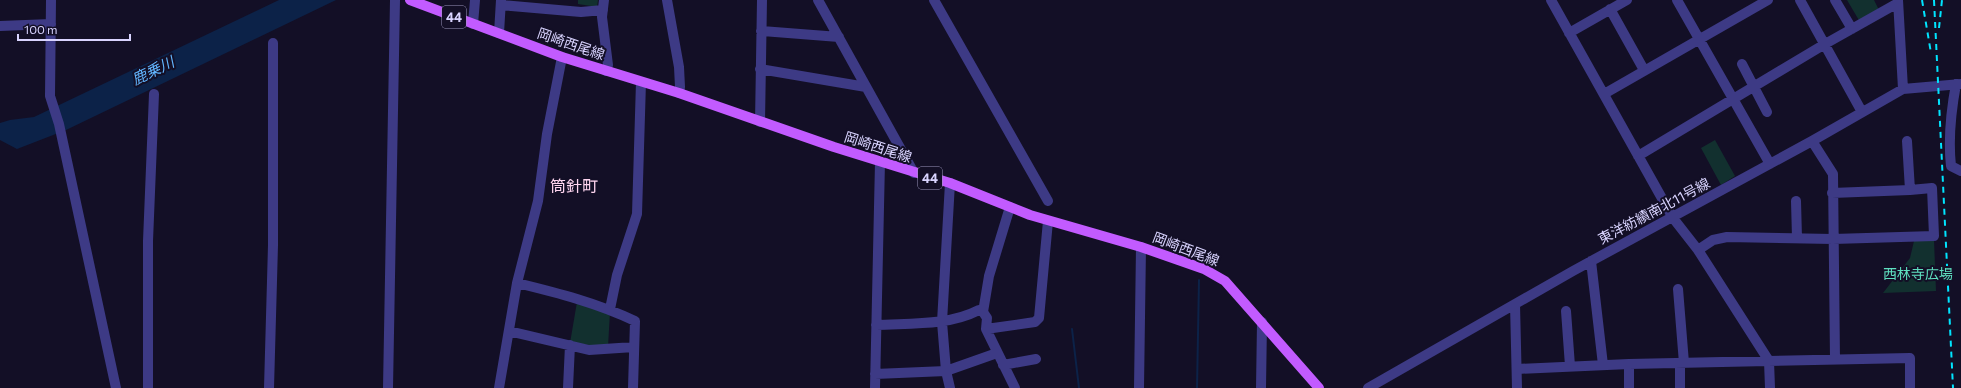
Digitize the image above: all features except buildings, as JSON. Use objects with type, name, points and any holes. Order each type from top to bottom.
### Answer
[{"type":"main road","name":"岡崎西尾線","points":[[410,0],[562,57],[679,93],[880,162],[950,183],[1048,221],[1141,247],[1215,274],[1226,281],[1319,388]]},
{"type":"street","points":[[51,0],[50,96],[56,114],[116,388]]},
{"type":"street","points":[[388,388],[395,0]]},
{"type":"street","points":[[473,24],[475,0]]},
{"type":"street","points":[[667,0],[679,67],[679,93]]},
{"type":"street","points":[[760,122],[762,0]]},
{"type":"street","points":[[818,0],[914,173]]},
{"type":"street","points":[[934,0],[1048,201]]},
{"type":"street","points":[[1550,0],[1673,218],[1698,250],[1769,361],[1770,388]]},
{"type":"street","points":[[1569,33],[1627,0]]},
{"type":"street","points":[[1678,0],[1770,164]]},
{"type":"street","points":[[1604,94],[1768,0]]},
{"type":"street","points":[[1800,0],[1862,112]]},
{"type":"street","points":[[1835,0],[1852,29]]},
{"type":"street","points":[[1638,156],[1753,86],[1898,2],[1903,89]]},
{"type":"street","points":[[499,33],[501,3],[581,12],[603,5],[602,17],[608,65],[606,71]]},
{"type":"street","points":[[1610,9],[1644,70]]},
{"type":"street","points":[[0,26],[50,24]]},
{"type":"street","points":[[762,31],[839,37]]},
{"type":"street","points":[[269,388],[273,245],[273,43]]},
{"type":"street","points":[[499,388],[517,283],[538,201],[547,134],[562,57]]},
{"type":"street","points":[[1742,64],[1767,112]]},
{"type":"street","points":[[760,68],[866,86]]},
{"type":"street","points":[[610,309],[617,276],[637,214],[641,82]]},
{"type":"street","points":[[1958,84],[1952,110],[1950,154],[1951,166],[1961,171]]},
{"type":"street","name":"東洋紡績南北11号線","points":[[1368,388],[1591,261],[1673,218],[1903,89],[1958,84]]},
{"type":"street","points":[[148,388],[148,241],[154,94]]},
{"type":"street","points":[[1812,141],[1833,174],[1832,193],[1835,360]]},
{"type":"street","points":[[1907,141],[1910,190]]},
{"type":"street","points":[[874,388],[880,162]]},
{"type":"street","points":[[950,183],[942,322],[946,371],[950,388]]},
{"type":"street","points":[[1698,250],[1713,240],[1727,237],[1833,239],[1934,236],[1932,188],[1832,193]]},
{"type":"street","points":[[1796,201],[1798,238]]},
{"type":"street","points":[[983,312],[989,276],[1010,207]]},
{"type":"street","points":[[986,329],[1035,322],[1039,318],[1048,221]]},
{"type":"street","points":[[1139,388],[1141,247]]},
{"type":"street","points":[[1591,261],[1603,365]]},
{"type":"street","points":[[517,283],[585,300],[610,309],[635,321],[633,388]]},
{"type":"street","points":[[1678,289],[1682,363],[1680,388]]},
{"type":"street","points":[[1515,304],[1517,388]]},
{"type":"street","points":[[876,325],[942,322],[964,318],[979,310],[988,318],[986,329],[1015,388]]},
{"type":"street","points":[[1566,311],[1570,366]]},
{"type":"street","points":[[1261,388],[1262,322]]},
{"type":"street","points":[[509,331],[589,350],[634,347]]},
{"type":"street","points":[[568,388],[570,345]]},
{"type":"street","points":[[875,374],[946,371],[997,353]]},
{"type":"street","points":[[1517,369],[1629,364],[1910,358],[1910,388]]},
{"type":"street","points":[[1003,365],[1036,360]]},
{"type":"street","points":[[1629,364],[1629,388]]},
{"type":"green space","points":[[578,0],[598,0],[597,7],[578,4]]},
{"type":"green space","points":[[1847,0],[1874,0],[1879,10],[1860,22]]},
{"type":"green space","points":[[1715,140],[1735,176],[1721,185],[1701,148]]},
{"type":"green space","name":"西林寺広場","points":[[1934,240],[1936,291],[1883,293],[1910,258],[1914,241]]},
{"type":"green space","points":[[577,302],[610,312],[608,347],[570,343]]},
{"type":"water","name":"鹿乗川","points":[[279,0],[336,0],[66,130],[17,149],[0,140],[0,123],[10,120],[34,117]]},
{"type":"waterway","points":[[1197,388],[1199,280]]},
{"type":"waterway","points":[[1072,329],[1079,388]]},
{"type":"railway","points":[[1922,0],[1931,53]]},
{"type":"railway","points":[[1934,0],[1953,388]]},
{"type":"railway","points":[[1939,28],[1942,0]]},
{"type":"district","name":"筒針町","points":[[574,186]]}]
